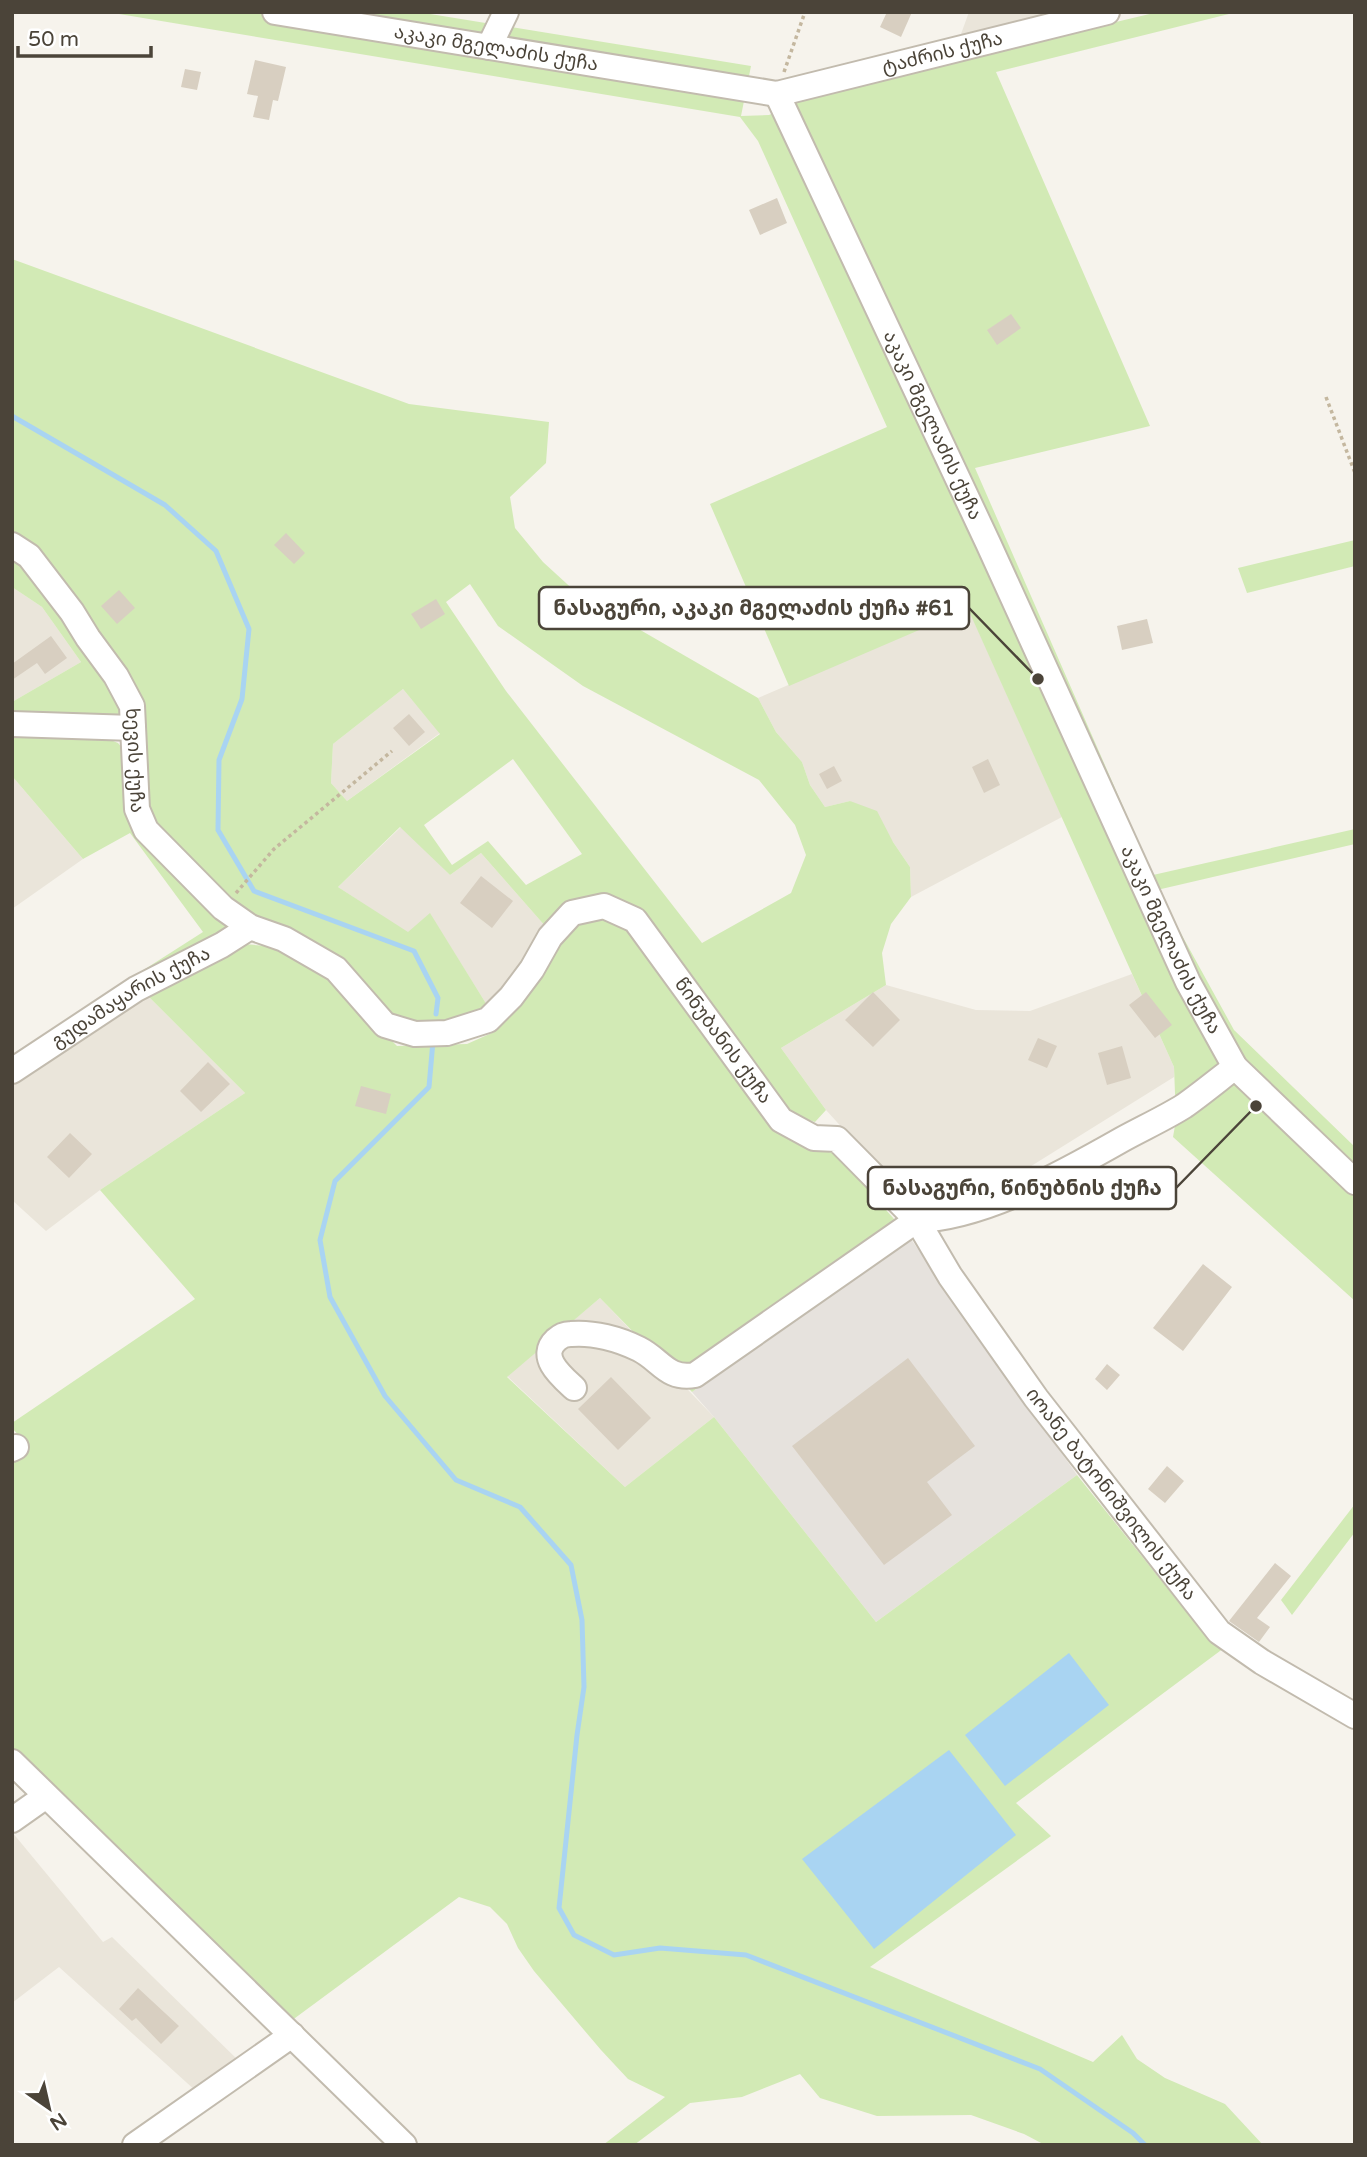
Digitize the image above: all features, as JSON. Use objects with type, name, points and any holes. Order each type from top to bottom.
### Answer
[{"type":"street","name":"აკაკი მგელაძის ქუჩა","points":[[275,12],[777,94],[988,543],[1188,982],[1235,1067],[1355,1182]]},
{"type":"street","points":[[489,47],[506,12]]},
{"type":"street","name":"ტაძრის ქუჩა","points":[[777,94],[1107,12]]},
{"type":"street","name":"ხევის ქუჩა","points":[[12,545],[29,556],[72,612],[117,676],[132,706],[137,809],[146,830],[223,908],[250,927]]},
{"type":"street","points":[[12,724],[133,728]]},
{"type":"street","name":"წინუბანის ქუჩა","points":[[250,927],[284,939],[336,969],[385,1025],[415,1034],[447,1033],[488,1020],[511,998],[550,937],[572,913],[604,906],[635,920],[781,1120],[814,1138],[837,1139],[917,1220]]},
{"type":"street","name":"გუდამაყარის ქუჩა","points":[[12,1071],[136,989],[222,945],[250,927]]},
{"type":"street","points":[[574,1388],[555,1369],[549,1357],[551,1345],[561,1336],[594,1335],[625,1343],[642,1350],[667,1371],[684,1377],[695,1375],[917,1220],[938,1220],[1021,1192],[1184,1106],[1235,1067]]},
{"type":"street","name":"იოანე ბატონიშვილის ქუჩა","points":[[917,1220],[950,1276],[1036,1398],[1219,1632],[1262,1662],[1355,1716]]},
{"type":"street","points":[[12,1762],[404,2145]]},
{"type":"street","points":[[12,1820],[46,1796]]},
{"type":"street","points":[[135,2145],[292,2035]]},
{"type":"path","points":[[777,94],[805,12]]},
{"type":"path","points":[[1326,397],[1355,473]]},
{"type":"path","points":[[223,908],[274,849],[392,751]]},
{"type":"shaded area","points":[[969,12],[1081,12],[957,45]]},
{"type":"shaded area","points":[[12,587],[42,607],[81,662],[12,702]]},
{"type":"shaded area","points":[[968,608],[1062,817],[911,897],[910,867],[893,842],[850,801],[825,807],[810,785],[802,762],[776,732],[758,698]]},
{"type":"shaded area","points":[[403,689],[440,733],[347,801],[331,783],[333,744]]},
{"type":"shaded area","points":[[12,776],[83,859],[12,909]]},
{"type":"shaded area","points":[[401,827],[450,875],[481,853],[546,927],[490,1010],[430,914],[408,933],[338,887]]},
{"type":"shaded area","points":[[1132,974],[1174,1067],[1174,1077],[1012,1178],[918,1211],[826,1110],[781,1048],[886,985],[976,1010],[1030,1011]]},
{"type":"shaded area","points":[[144,992],[245,1093],[100,1190],[46,1231],[12,1200],[12,1082]]},
{"type":"shaded area","points":[[908,1235],[1077,1475],[876,1622],[692,1392]]},
{"type":"shaded area","points":[[600,1298],[714,1417],[625,1487],[507,1376]]},
{"type":"shaded area","points":[[12,1832],[103,1942],[112,1937],[240,2062],[197,2092],[59,1967],[12,2003]]},
{"type":"green space","points":[[107,12],[418,12],[751,66],[741,116],[769,115],[800,100],[835,89],[1158,12],[1237,12],[996,72],[1150,426],[975,468],[1153,875],[1355,829],[1355,844],[1157,890],[1234,1030],[1355,1147],[1355,1301],[1173,1137],[1176,1120],[1174,1067],[968,609],[789,686],[710,504],[887,427],[758,141],[740,117]]},
{"type":"green space","points":[[12,259],[409,404],[549,422],[546,463],[510,497],[515,528],[543,562],[578,594],[758,698],[776,732],[802,762],[810,785],[825,807],[850,801],[877,811],[910,867],[911,897],[891,924],[882,953],[886,985],[781,1048],[826,1110],[815,1122],[783,1111],[638,911],[546,927],[481,853],[450,875],[400,827],[338,887],[408,932],[430,913],[490,1010],[427,1026],[391,1015],[349,965],[311,942],[248,913],[220,886],[166,844],[151,826],[140,713],[12,534]],"holes":[[[470,584],[498,626],[583,686],[759,780],[795,825],[806,855],[791,893],[702,943],[506,691],[446,602]],[[403,689],[440,734],[347,801],[331,783],[333,744]],[[513,759],[582,854],[526,885],[488,841],[452,865],[424,825]]]},
{"type":"green space","points":[[1355,540],[1355,566],[1247,593],[1238,568]]},
{"type":"green space","points":[[12,552],[111,677],[126,721],[12,718],[12,702],[81,662],[42,607],[12,587]]},
{"type":"green space","points":[[12,728],[96,734],[118,743],[132,760],[131,814],[231,924],[226,937],[131,978],[203,932],[130,833],[83,859],[12,776]]},
{"type":"green space","points":[[601,918],[627,927],[778,1132],[808,1147],[837,1154],[908,1235],[692,1392],[600,1298],[507,1377],[625,1487],[714,1417],[876,1622],[1077,1475],[1192,1619],[1224,1648],[1016,1803],[1051,1836],[870,1967],[1093,2062],[1122,2035],[1137,2059],[1165,2078],[1225,2104],[1263,2145],[1045,2145],[1024,2134],[971,2115],[877,2116],[820,2098],[800,2074],[742,2097],[690,2103],[634,2145],[603,2145],[665,2097],[628,2079],[601,2050],[534,1971],[518,1948],[507,1924],[490,1907],[459,1897],[291,2021],[12,1753],[12,1461],[30,1448],[12,1428],[12,1423],[195,1299],[100,1190],[245,1093],[144,992],[244,944],[277,947],[314,963],[397,1046],[467,1044],[494,1032],[542,971],[565,932],[581,921]]},
{"type":"green space","points":[[1355,1504],[1355,1532],[1292,1615],[1281,1600]]},
{"type":"water","points":[[1069,1653],[1109,1705],[1005,1786],[965,1735]]},
{"type":"water","points":[[949,1750],[1016,1835],[874,1949],[802,1859]]},
{"type":"building","points":[[887,12],[912,12],[901,37],[880,27]]},
{"type":"building","points":[[255,60],[286,67],[278,101],[273,100],[269,120],[253,117],[258,96],[247,94]]},
{"type":"building","points":[[185,69],[201,72],[197,90],[181,87]]},
{"type":"building","points":[[777,198],[787,223],[760,235],[749,210]]},
{"type":"building","points":[[1011,314],[1021,328],[997,345],[987,330]]},
{"type":"building","points":[[286,533],[305,553],[294,564],[274,545]]},
{"type":"building","points":[[119,590],[135,608],[117,624],[101,606]]},
{"type":"building","points":[[436,599],[445,614],[421,629],[411,614]]},
{"type":"building","points":[[1147,619],[1153,643],[1122,650],[1117,626]]},
{"type":"building","points":[[51,636],[67,658],[45,674],[37,663],[12,680],[12,664]]},
{"type":"building","points":[[409,714],[425,732],[409,746],[393,728]]},
{"type":"building","points":[[988,759],[1000,785],[984,793],[972,767]]},
{"type":"building","points":[[834,766],[842,781],[827,789],[819,774]]},
{"type":"building","points":[[481,876],[513,901],[492,928],[460,903]]},
{"type":"building","points":[[873,992],[900,1020],[873,1047],[845,1020]]},
{"type":"building","points":[[1146,992],[1172,1025],[1155,1038],[1129,1005]]},
{"type":"building","points":[[1038,1038],[1057,1046],[1047,1068],[1028,1060]]},
{"type":"building","points":[[1122,1046],[1131,1078],[1107,1085],[1098,1053]]},
{"type":"building","points":[[208,1062],[230,1084],[201,1112],[180,1091]]},
{"type":"building","points":[[361,1086],[391,1094],[386,1114],[355,1106]]},
{"type":"building","points":[[70,1133],[92,1154],[69,1178],[47,1157]]},
{"type":"building","points":[[1203,1264],[1232,1287],[1183,1351],[1153,1328]]},
{"type":"building","points":[[908,1358],[975,1446],[927,1482],[952,1515],[884,1565],[792,1446]]},
{"type":"building","points":[[1107,1364],[1120,1375],[1107,1390],[1095,1379]]},
{"type":"building","points":[[611,1377],[651,1418],[618,1450],[578,1409]]},
{"type":"building","points":[[1167,1466],[1184,1481],[1165,1503],[1148,1489]]},
{"type":"building","points":[[1275,1563],[1291,1576],[1257,1618],[1270,1627],[1259,1642],[1229,1621]]},
{"type":"building","points":[[138,1988],[179,2026],[161,2044],[136,2018],[132,2021],[119,2009]]},
{"type":"waterway","points":[[12,416],[165,505],[216,551],[249,629],[242,699],[219,760],[218,830],[254,891],[414,951],[438,998],[436,1014]]},
{"type":"waterway","points":[[433,1041],[429,1087],[335,1181],[320,1240],[330,1297],[385,1396],[456,1480],[520,1507],[571,1565],[582,1620],[584,1687],[559,1908],[574,1935],[614,1955],[660,1948],[746,1955],[1040,2069],[1133,2133],[1145,2145]]},
{"type":"place","name":"ნასაგური, აკაკი მგელაძის ქუჩა #61","points":[[1038,679]]},
{"type":"place","name":"ნასაგური, წინუბნის ქუჩა","points":[[1256,1106]]}]
